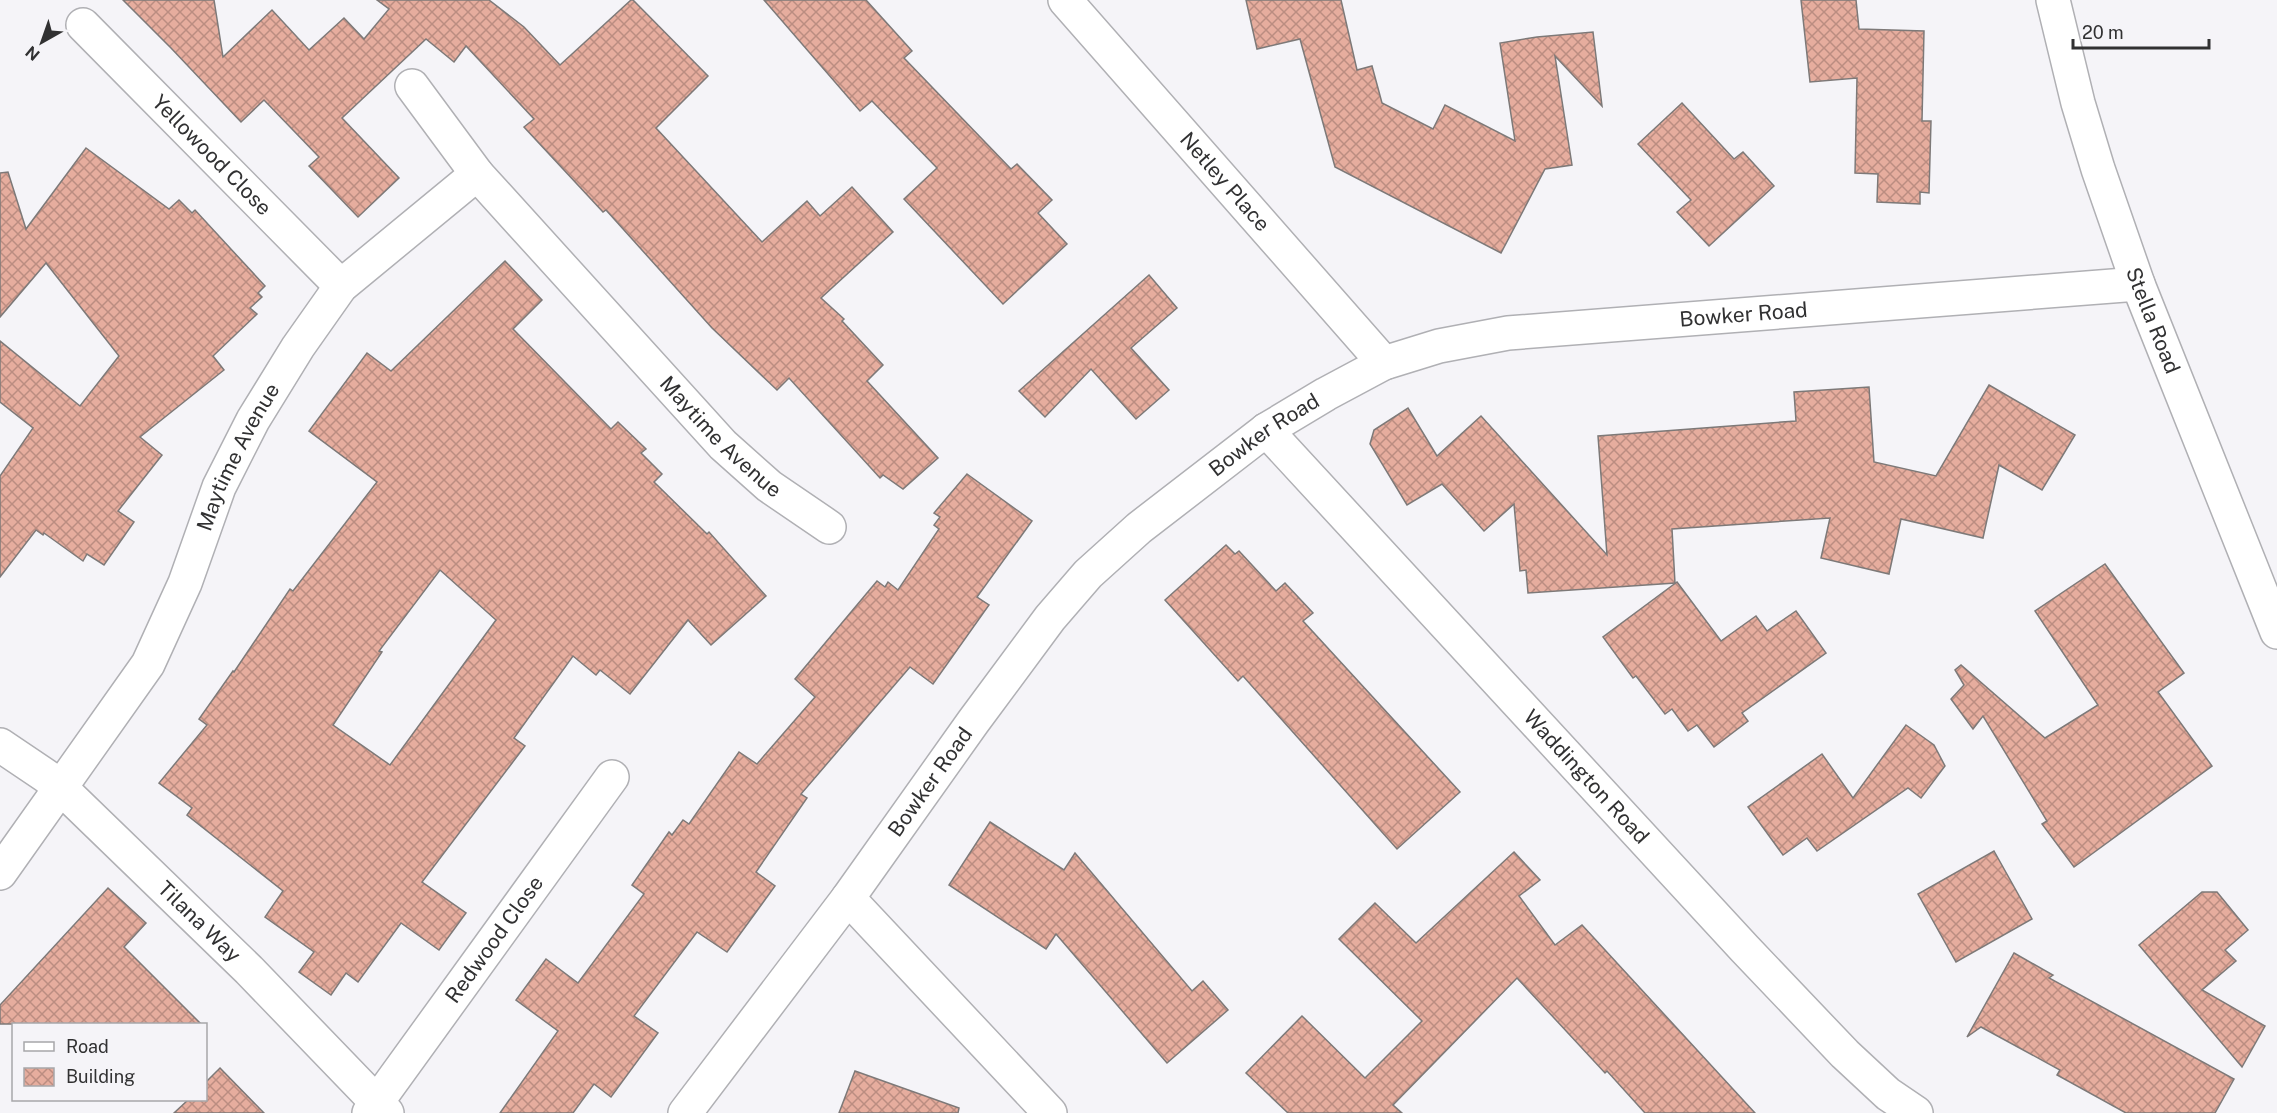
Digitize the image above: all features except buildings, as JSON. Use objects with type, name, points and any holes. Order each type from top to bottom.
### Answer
[{"type":"street","name":"Netley Place","points":[[1065,0],[1384,363]]},
{"type":"street","name":"Stella Road","points":[[2053,0],[2078,104],[2098,169],[2139,284],[2277,632]]},
{"type":"street","name":"Yellowood Close","points":[[83,25],[341,286]]},
{"type":"street","name":"Maytime Avenue","points":[[412,86],[477,174],[723,445],[769,486],[828,527]]},
{"type":"street","name":"Maytime Avenue","points":[[0,873],[148,664],[184,583],[219,487],[254,420],[298,347],[341,286],[477,174]]},
{"type":"street","name":"Bowker Road","points":[[685,1113],[848,898],[1050,618],[1088,574],[1139,528],[1266,430],[1326,394],[1384,363],[1439,346],[1508,333],[2139,284]]},
{"type":"street","name":"Waddington Road","points":[[1266,430],[1745,949],[1845,1054],[1888,1094],[1916,1113]]},
{"type":"street","name":"Tilana Way","points":[[0,745],[61,788],[249,970],[378,1110]]},
{"type":"street","name":"Redwood Close","points":[[378,1110],[612,777]]},
{"type":"street","points":[[848,898],[1050,1113]]}]
